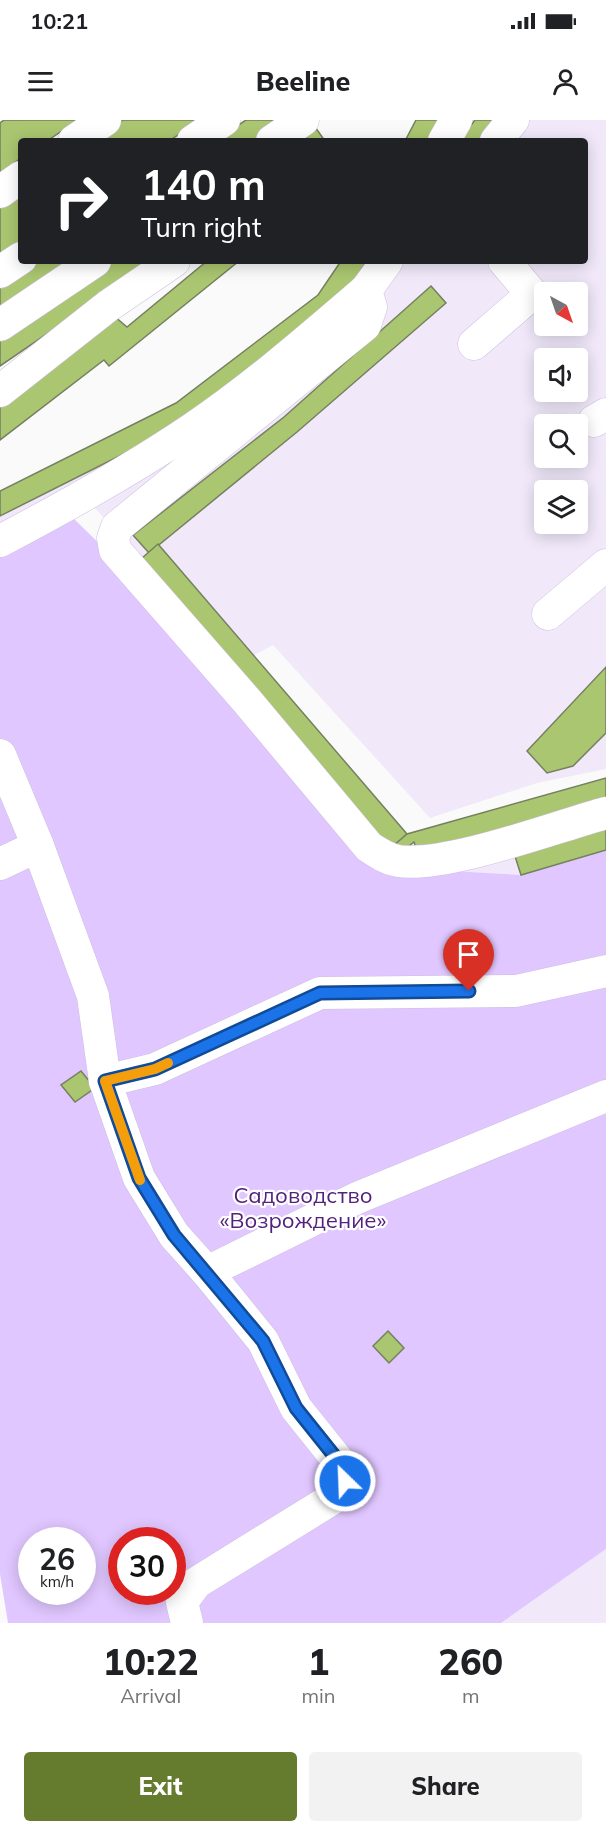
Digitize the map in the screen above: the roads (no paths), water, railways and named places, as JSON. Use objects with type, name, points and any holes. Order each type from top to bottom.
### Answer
[{"type":"street","points":[[78,138],[105,120]]},
{"type":"street","points":[[197,138],[224,120]]},
{"type":"street","points":[[276,138],[303,120]]},
{"type":"street","points":[[446,138],[456,120]]},
{"type":"street","points":[[498,138],[513,120]]},
{"type":"street","points":[[0,192],[18,179]]},
{"type":"street","points":[[0,272],[18,260]]},
{"type":"street","points":[[0,325],[91,264]]},
{"type":"street","points":[[0,391],[108,306],[170,264]]},
{"type":"street","points":[[0,541],[61,509],[192,429],[285,359],[366,290],[385,264]]},
{"type":"street","points":[[474,344],[532,294],[507,264]]},
{"type":"street","points":[[366,290],[371,307],[365,325],[117,527],[113,538],[115,549],[369,847],[382,856],[398,861],[419,861],[464,854],[606,813]]},
{"type":"street","points":[[548,614],[606,565]]},
{"type":"street","points":[[0,755],[38,846],[93,996],[105,1081],[139,1178],[174,1235],[263,1341],[296,1408],[344,1468],[345,1481],[339,1494],[196,1583],[182,1602],[187,1623]]},
{"type":"street","points":[[0,864],[38,846]]},
{"type":"street","points":[[105,1081],[155,1069],[320,993],[516,991],[606,970]]},
{"type":"street","points":[[207,1272],[357,1198],[606,1096]]},
{"type":"park label","name":"Садоводство «Возрождение»","points":[[303,1208]]}]
